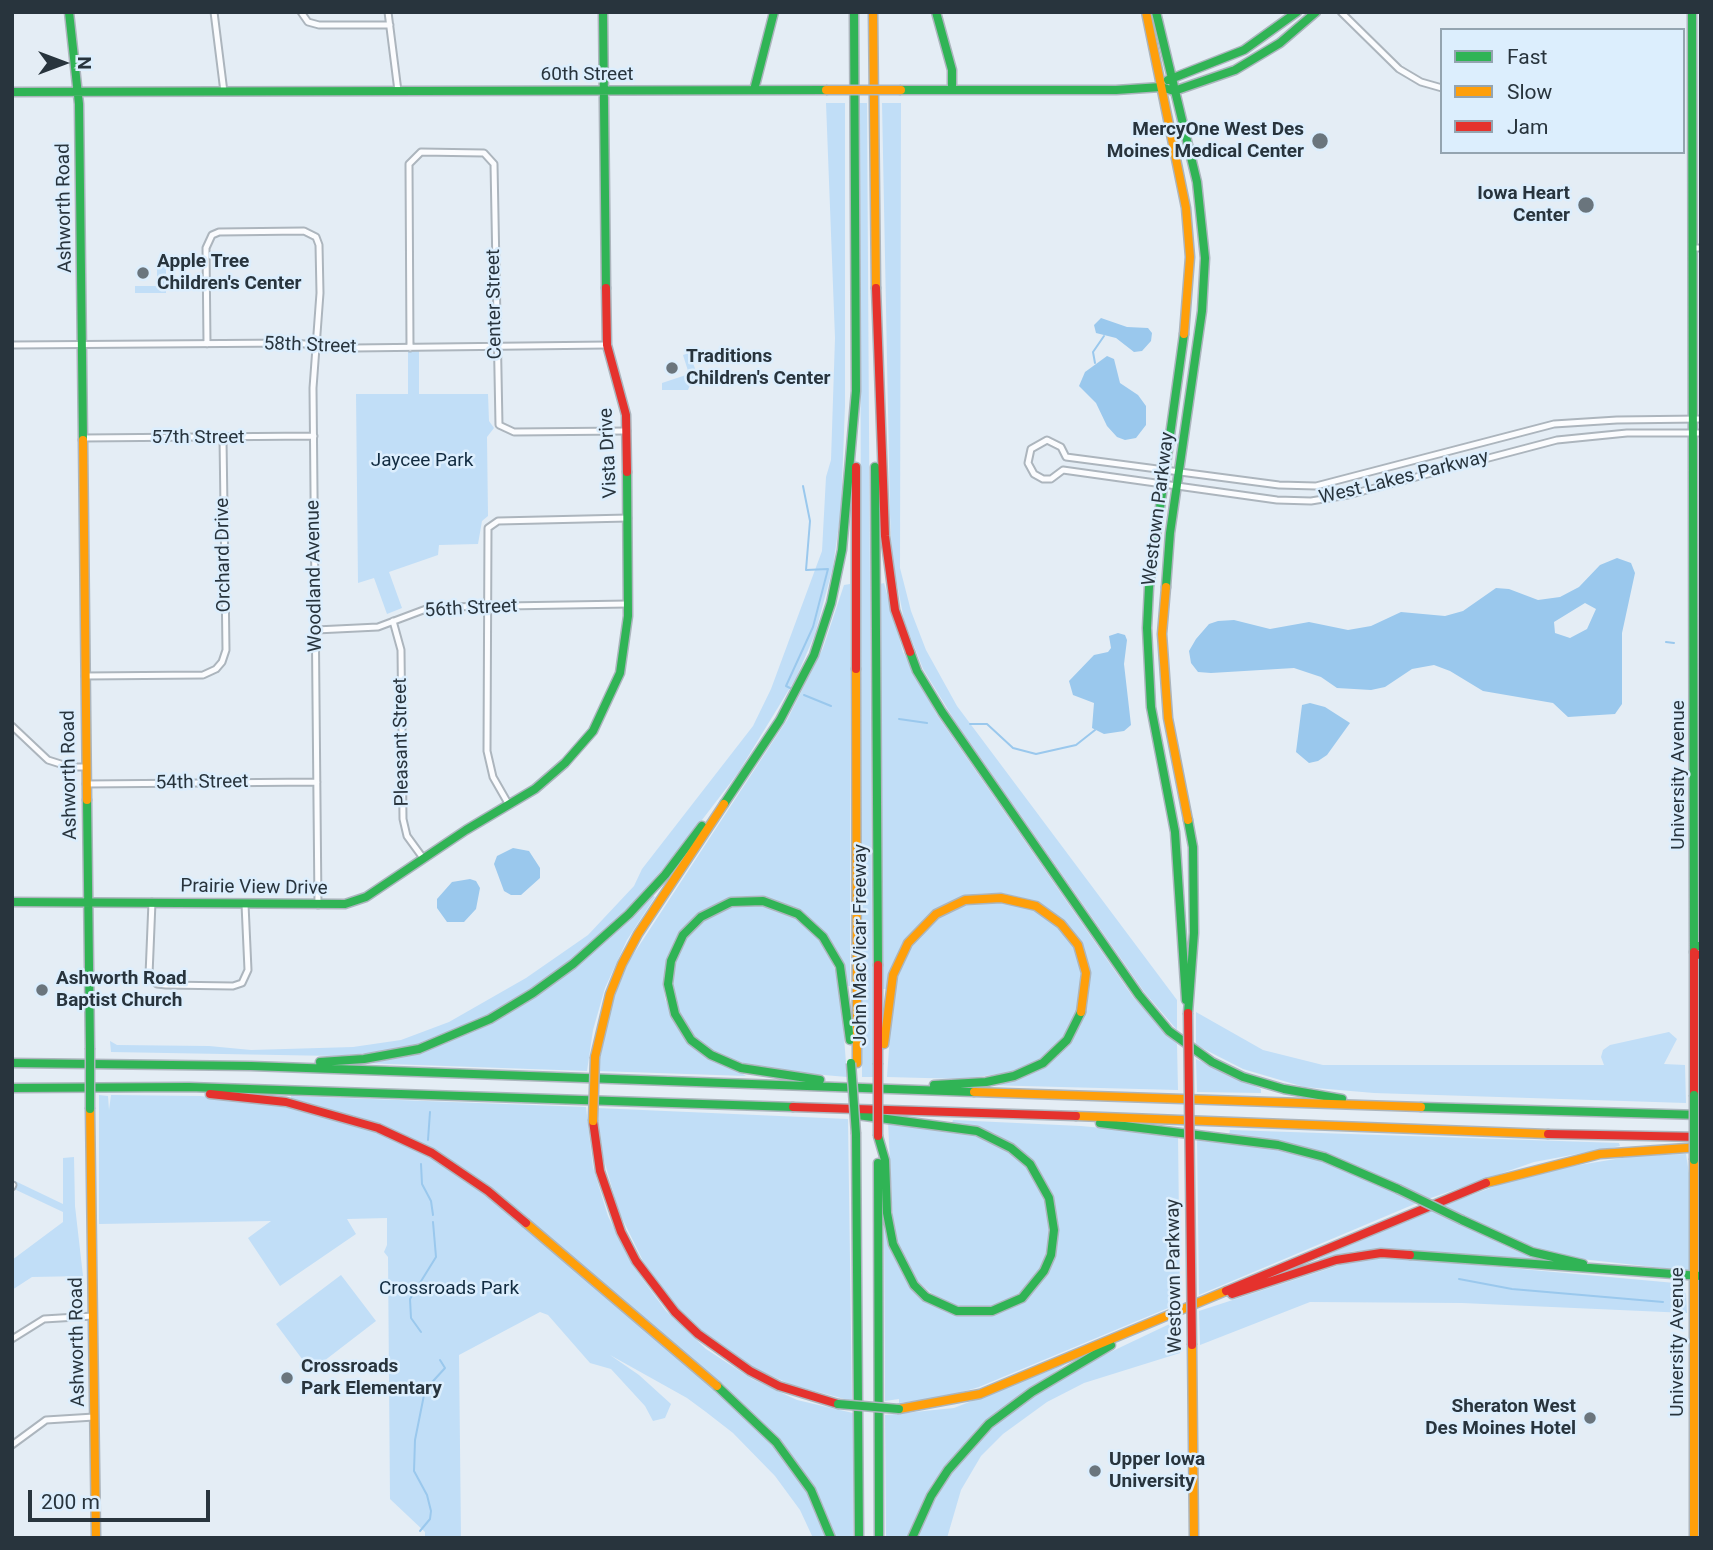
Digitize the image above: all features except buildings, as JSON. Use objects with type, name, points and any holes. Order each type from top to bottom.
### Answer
[{"type":"main road","name":"Ashworth Road","points":[[69,12],[79,92],[96,1538]]},
{"type":"main road","name":"Vista Drive","points":[[509,805],[535,789],[580,748],[604,713],[625,653],[628,604],[627,431],[626,415],[607,345],[603,12]]},
{"type":"main road","points":[[754,90],[774,12]]},
{"type":"main road","points":[[854,12],[856,391],[842,551],[831,603],[807,671],[780,720],[638,934],[622,964],[610,994],[594,1057],[593,1121],[600,1171],[621,1232],[654,1287],[698,1335],[750,1371],[799,1393],[838,1404],[899,1409],[940,1404],[980,1394],[1485,1183],[1600,1154],[1701,1147]]},
{"type":"main road","points":[[873,12],[877,352],[887,564],[895,610],[904,641],[933,699],[1116,961],[1169,1031],[1212,1062],[1243,1077],[1284,1089],[1404,1106]]},
{"type":"main road","points":[[936,12],[952,71],[953,90]]},
{"type":"main road","name":"Westown Parkway","points":[[1146,12],[1185,208],[1190,257],[1187,315],[1148,597],[1147,666],[1155,733],[1175,832],[1183,978],[1188,1013]]},
{"type":"main road","name":"Westown Parkway","points":[[1156,12],[1197,182],[1205,258],[1202,311],[1164,595],[1162,659],[1168,718],[1193,847],[1194,933],[1188,1013],[1194,1538]]},
{"type":"main road","points":[[1161,87],[1171,78],[1206,67],[1244,50],[1297,12]]},
{"type":"main road","points":[[1174,91],[1215,79],[1243,66],[1280,43],[1316,12]]},
{"type":"main road","name":"University Avenue","points":[[1692,12],[1688,89],[1697,248],[1698,419],[1698,950],[1694,1095],[1697,1276],[1693,1538]]},
{"type":"main road","name":"60th Street","points":[[12,92],[1116,90],[1161,87],[1174,91]]},
{"type":"main road","name":"John MacVicar Freeway","points":[[877,352],[874,551],[879,1538]]},
{"type":"main road","name":"John MacVicar Freeway","points":[[856,391],[854,1063],[859,1538]]},
{"type":"main road","points":[[251,1066],[392,1056],[445,1040],[490,1019],[573,964],[629,914],[664,876],[738,784]]},
{"type":"main road","name":"Prairie View Drive","points":[[12,902],[345,904],[366,897],[509,805]]},
{"type":"main road","points":[[877,1089],[1000,1080],[1027,1071],[1052,1056],[1073,1031],[1083,1009],[1087,991],[1082,955],[1073,937],[1047,912],[1013,900],[989,897],[965,900],[936,914],[908,943],[893,975],[884,1043],[878,1063]]},
{"type":"main road","points":[[846,1088],[825,1080],[741,1068],[711,1055],[691,1040],[675,1014],[668,984],[671,961],[683,935],[694,922],[715,908],[745,900],[781,906],[805,919],[830,946],[839,966],[854,1063]]},
{"type":"main road","points":[[12,1063],[251,1066],[1701,1115]]},
{"type":"main road","points":[[12,1087],[113,1086],[1572,1135],[1701,1137]]},
{"type":"main road","points":[[113,1086],[286,1102],[333,1113],[378,1128],[432,1153],[496,1198],[754,1418],[776,1442],[811,1490],[831,1538]]},
{"type":"main road","points":[[785,1107],[961,1128],[989,1136],[1021,1156],[1045,1188],[1054,1230],[1051,1255],[1044,1271],[1022,1298],[992,1311],[957,1311],[926,1297],[914,1285],[904,1272],[893,1244],[887,1213],[885,1160],[878,1136]]},
{"type":"main road","points":[[1675,1114],[1701,1107]]},
{"type":"main road","points":[[1042,1116],[1278,1145],[1324,1157],[1532,1252],[1647,1274]]},
{"type":"main road","points":[[1176,1311],[1336,1260],[1381,1253],[1697,1276]]},
{"type":"main road","points":[[912,1538],[931,1496],[948,1470],[989,1424],[1032,1392],[1090,1356],[1141,1331],[1151,1321]]},
{"type":"street","points":[[214,12],[224,92]]},
{"type":"street","points":[[301,12],[308,22],[318,25],[390,25]]},
{"type":"street","points":[[388,12],[398,91]]},
{"type":"street","points":[[1341,12],[1399,69],[1421,82],[1440,87]]},
{"type":"street","name":"Center Street","points":[[411,348],[408,171],[411,159],[421,152],[480,152],[494,164],[497,420],[503,429],[514,432],[627,431]]},
{"type":"street","name":"Woodland Avenue","points":[[207,344],[208,239],[216,233],[248,232],[309,232],[316,237],[319,247],[314,436],[318,905]]},
{"type":"street","name":"58th Street","points":[[12,345],[293,343],[411,348],[607,345]]},
{"type":"street","name":"West Lakes Parkway","points":[[1698,419],[1554,424],[1316,486],[1279,485],[1066,457],[1061,447],[1047,440],[1034,445],[1028,454],[1029,467],[1038,477],[1051,479],[1063,470],[1277,500],[1320,500],[1557,440],[1627,433],[1698,433]]},
{"type":"street","name":"57th Street","points":[[83,438],[314,436]]},
{"type":"street","name":"Orchard Drive","points":[[85,676],[203,675],[216,669],[226,650],[223,438]]},
{"type":"street","points":[[1063,470],[1066,457]]},
{"type":"street","points":[[509,805],[488,762],[487,533],[498,521],[628,518]]},
{"type":"street","name":"56th Street","points":[[316,630],[377,627],[426,609],[628,604]]},
{"type":"street","name":"Pleasant Street","points":[[393,621],[401,650],[403,819],[407,836],[423,858]]},
{"type":"street","points":[[12,726],[48,760],[70,767],[86,767]]},
{"type":"street","name":"54th Street","points":[[86,784],[317,782]]},
{"type":"street","points":[[152,902],[149,975],[156,984],[193,986],[233,986],[244,981],[248,971],[244,904]]},
{"type":"street","points":[[12,1339],[44,1319],[93,1316]]},
{"type":"street","points":[[12,1445],[46,1420],[94,1417]]},
{"type":"green space","points":[[826,103],[845,103],[845,406],[841,510],[833,567],[815,634],[796,678],[738,773],[679,850],[627,910],[560,969],[491,1014],[426,1043],[383,1052],[335,1056],[111,1052],[110,1041],[117,1045],[209,1046],[251,1050],[353,1047],[401,1040],[449,1022],[526,978],[588,935],[634,886],[642,869],[753,726],[771,689],[822,551],[826,477],[831,460],[835,338]]},
{"type":"green space","points":[[860,103],[867,103],[873,1077],[862,1077]]},
{"type":"green space","points":[[882,103],[901,103],[900,568],[911,611],[926,650],[957,706],[1177,1000],[1177,1030],[1145,993],[955,721],[923,669],[904,620],[892,558],[890,514]]},
{"type":"green space","points":[[157,260],[166,260],[166,293],[135,293],[135,286],[157,286]]},
{"type":"green space","name":"Jaycee Park","points":[[419,347],[419,394],[488,394],[489,421],[494,428],[487,437],[488,516],[482,521],[478,544],[439,545],[438,555],[389,572],[402,608],[387,614],[374,578],[358,583],[356,394],[408,394],[408,348]]},
{"type":"green space","points":[[689,353],[696,371],[688,390],[662,390],[662,383],[689,374],[683,355]]},
{"type":"green space","points":[[884,583],[903,652],[937,715],[1133,997],[1177,1044],[1178,1090],[984,1085],[1037,1070],[1087,1007],[1090,974],[1079,940],[1066,923],[1032,900],[1002,893],[974,894],[937,908],[902,943],[886,989],[883,989],[880,584]]},
{"type":"green space","points":[[850,584],[850,986],[847,986],[844,968],[794,907],[762,896],[723,900],[700,912],[682,929],[664,989],[665,999],[680,1032],[746,1076],[598,1071],[610,1008],[629,961],[787,720],[823,648],[844,585]]},
{"type":"green space","points":[[652,895],[655,897],[627,940],[605,988],[593,1030],[587,1071],[361,1063],[500,1017]]},
{"type":"green space","points":[[994,900],[1030,907],[1051,920],[1073,945],[1081,967],[1079,1005],[1064,1037],[1037,1062],[1013,1072],[963,1079],[887,1077],[893,991],[905,954],[932,921],[968,903]]},
{"type":"green space","points":[[760,904],[786,912],[804,924],[826,948],[840,982],[847,1077],[748,1065],[714,1052],[696,1039],[682,1021],[672,989],[673,967],[681,946],[700,921],[727,907]]},
{"type":"green space","points":[[1196,1012],[1263,1050],[1323,1065],[1604,1065],[1601,1057],[1603,1050],[1610,1045],[1669,1032],[1677,1039],[1664,1064],[1685,1065],[1686,1103],[1374,1093],[1304,1087],[1243,1069],[1196,1045]]},
{"type":"green space","points":[[1196,1059],[1261,1089],[1261,1093],[1197,1092]]},
{"type":"green space","name":"Crossroads Park","points":[[99,1095],[108,1096],[109,1110],[111,1095],[200,1096],[290,1106],[359,1125],[422,1152],[491,1197],[752,1421],[781,1453],[807,1492],[827,1538],[813,1538],[800,1510],[775,1476],[733,1433],[687,1398],[610,1355],[639,1375],[671,1404],[665,1418],[653,1421],[645,1406],[611,1369],[590,1363],[548,1315],[540,1312],[459,1355],[461,1538],[425,1538],[425,1532],[390,1499],[388,1257],[384,1252],[387,1245],[387,1218],[347,1219],[356,1234],[280,1286],[248,1238],[271,1221],[99,1224]]},
{"type":"green space","points":[[291,1096],[586,1107],[593,1167],[608,1216],[633,1266],[666,1311],[706,1349],[752,1379],[797,1400],[853,1413],[853,1538],[834,1538],[781,1443],[447,1158],[291,1099]]},
{"type":"green space","points":[[597,1108],[848,1119],[852,1401],[792,1385],[754,1368],[700,1329],[674,1304],[643,1261],[619,1212],[603,1157]]},
{"type":"green space","points":[[953,1120],[1081,1126],[1178,1135],[1180,1303],[979,1387],[945,1397],[899,1403],[899,1399],[885,1401],[884,1222],[892,1252],[904,1277],[966,1316],[1032,1293],[1048,1273],[1057,1217],[1014,1145],[994,1133],[952,1123]]},
{"type":"green space","points":[[888,1122],[973,1134],[1005,1148],[1029,1170],[1045,1202],[1049,1225],[1048,1248],[1040,1270],[1020,1293],[995,1306],[973,1308],[954,1305],[936,1297],[916,1280],[899,1251],[893,1223]]},
{"type":"green space","points":[[1230,1130],[1619,1143],[1620,1146],[1534,1162],[1428,1199],[1381,1177],[1229,1135]]},
{"type":"green space","points":[[1197,1137],[1222,1139],[1317,1158],[1417,1203],[1199,1295]]},
{"type":"green space","points":[[1686,1154],[1690,1180],[1690,1271],[1572,1258],[1534,1249],[1442,1206],[1501,1184],[1573,1166],[1634,1156]]},
{"type":"green space","points":[[74,1157],[75,1206],[83,1276],[32,1277],[12,1290],[12,1260],[63,1222],[63,1212],[12,1188],[15,1181],[63,1204],[63,1158]]},
{"type":"green space","points":[[1432,1210],[1514,1250],[1546,1262],[1398,1249],[1354,1251],[1320,1261],[1319,1258]]},
{"type":"green space","points":[[1389,1257],[1675,1283],[1686,1294],[1687,1313],[1462,1303],[1310,1302],[1200,1345],[1199,1311],[1349,1262]]},
{"type":"green space","points":[[341,1275],[376,1321],[311,1371],[276,1324]]},
{"type":"green space","points":[[1180,1319],[1180,1353],[1084,1383],[1047,1402],[1003,1434],[981,1456],[961,1490],[947,1538],[914,1538],[951,1472],[985,1434],[1028,1399],[1081,1366]]},
{"type":"green space","points":[[1066,1364],[979,1427],[932,1484],[907,1538],[886,1538],[885,1415],[954,1408]]},
{"type":"shaded area","points":[[1101,318],[1127,327],[1148,328],[1152,333],[1151,341],[1142,351],[1134,352],[1116,338],[1096,333],[1094,325]]},
{"type":"shaded area","points":[[1107,356],[1114,359],[1120,383],[1138,395],[1146,406],[1146,425],[1136,438],[1125,440],[1117,437],[1107,426],[1096,403],[1079,386],[1085,372]]},
{"type":"shaded area","points":[[1617,558],[1631,563],[1635,573],[1622,633],[1622,704],[1615,714],[1568,717],[1553,703],[1483,691],[1450,671],[1434,665],[1412,669],[1385,687],[1371,690],[1337,688],[1321,677],[1294,668],[1211,673],[1198,672],[1191,663],[1189,651],[1196,639],[1209,624],[1218,621],[1234,620],[1270,629],[1309,622],[1348,630],[1371,626],[1401,612],[1445,616],[1463,611],[1496,588],[1509,589],[1538,600],[1560,597],[1579,587],[1600,565]],"holes":[[[1585,603],[1596,609],[1587,629],[1570,638],[1555,633],[1554,622]]]},
{"type":"shaded area","points":[[1118,633],[1125,635],[1127,640],[1124,664],[1131,725],[1124,731],[1104,734],[1092,728],[1094,703],[1073,695],[1069,681],[1094,655],[1108,652],[1111,648],[1109,636]]},
{"type":"shaded area","points":[[1310,703],[1325,707],[1350,723],[1327,755],[1309,763],[1296,752],[1302,705]]},
{"type":"shaded area","points":[[513,848],[529,851],[540,868],[540,878],[521,895],[511,895],[504,891],[494,864],[497,856]]},
{"type":"shaded area","points":[[470,879],[476,881],[480,888],[476,909],[464,922],[447,922],[437,908],[437,899],[452,882]]},
{"type":"waterway","points":[[1095,363],[1093,352],[1104,336]]},
{"type":"waterway","points":[[790,688],[786,686],[813,627],[828,569],[806,570],[810,521],[803,486]]},
{"type":"waterway","points":[[1666,642],[1674,643]]},
{"type":"waterway","points":[[804,695],[831,706]]},
{"type":"waterway","points":[[899,719],[927,723]]},
{"type":"waterway","points":[[970,724],[987,724],[1013,748],[1036,754],[1076,745],[1095,730]]},
{"type":"waterway","points":[[428,1140],[430,1112]]},
{"type":"waterway","points":[[421,1164],[422,1184],[431,1201],[433,1215]]},
{"type":"waterway","points":[[421,1332],[411,1318],[410,1299],[436,1257],[433,1222]]},
{"type":"waterway","points":[[1459,1279],[1512,1289],[1663,1302]]},
{"type":"waterway","points":[[420,1531],[430,1519],[431,1511],[427,1495],[414,1471],[415,1440],[425,1390],[445,1368],[440,1360]]},
{"type":"traffic: fast","points":[[69,12],[79,104],[83,440]]},
{"type":"traffic: fast","points":[[603,12],[606,288]]},
{"type":"traffic: fast","points":[[754,90],[774,12]]},
{"type":"traffic: fast","points":[[724,804],[780,720],[814,655],[831,603],[842,550],[856,391],[854,12]]},
{"type":"traffic: fast","points":[[936,12],[952,70],[952,90]]},
{"type":"traffic: fast","points":[[1156,12],[1197,182],[1205,258],[1202,311],[1170,533],[1166,587]]},
{"type":"traffic: fast","points":[[1168,80],[1244,50],[1297,12]]},
{"type":"traffic: fast","points":[[901,90],[1116,90],[1161,87],[1174,91],[1235,70],[1280,43],[1316,12]]},
{"type":"traffic: fast","points":[[1692,12],[1694,952]]},
{"type":"traffic: fast","points":[[12,92],[826,90]]},
{"type":"traffic: fast","points":[[1184,334],[1149,587],[1147,628],[1151,707],[1175,832],[1186,1000]]},
{"type":"traffic: fast","points":[[875,467],[878,965]]},
{"type":"traffic: fast","points":[[12,902],[345,904],[366,897],[466,830],[535,789],[565,763],[593,731],[620,673],[628,616],[627,472]]},
{"type":"traffic: fast","points":[[910,652],[917,671],[942,712],[1139,995],[1169,1031],[1212,1062],[1243,1077],[1284,1089],[1342,1099]]},
{"type":"traffic: fast","points":[[87,800],[90,1048]]},
{"type":"traffic: fast","points":[[1188,820],[1193,847],[1194,933],[1188,1013]]},
{"type":"traffic: fast","points":[[320,1062],[364,1059],[419,1049],[490,1019],[533,993],[573,964],[629,914],[665,875],[702,826]]},
{"type":"traffic: fast","points":[[820,1080],[741,1068],[711,1055],[691,1040],[675,1014],[668,984],[671,961],[683,935],[701,917],[731,902],[763,901],[798,914],[823,937],[840,966],[850,1040]]},
{"type":"traffic: fast","points":[[1694,946],[1701,946]]},
{"type":"traffic: fast","points":[[934,1085],[986,1082],[1014,1076],[1043,1063],[1067,1040],[1081,1012]]},
{"type":"traffic: fast","points":[[90,1048],[90,1109]]},
{"type":"traffic: fast","points":[[12,1063],[251,1066],[974,1092]]},
{"type":"traffic: fast","points":[[851,1063],[856,1134]]},
{"type":"traffic: fast","points":[[12,1088],[189,1087],[793,1107]]},
{"type":"traffic: fast","points":[[1694,1095],[1694,1160]]},
{"type":"traffic: fast","points":[[1421,1107],[1701,1115]]},
{"type":"traffic: fast","points":[[857,1115],[977,1131],[1011,1148],[1030,1164],[1049,1198],[1054,1230],[1051,1255],[1044,1271],[1022,1298],[992,1311],[957,1311],[926,1297],[914,1285],[893,1244],[887,1213],[885,1160],[878,1136]]},
{"type":"traffic: fast","points":[[1100,1123],[1278,1145],[1324,1157],[1398,1189]]},
{"type":"traffic: fast","points":[[856,1134],[859,1538]]},
{"type":"traffic: fast","points":[[878,1163],[879,1538]]},
{"type":"traffic: fast","points":[[1398,1189],[1462,1220]]},
{"type":"traffic: fast","points":[[1462,1220],[1532,1252],[1583,1264]]},
{"type":"traffic: fast","points":[[1410,1255],[1701,1276]]},
{"type":"traffic: fast","points":[[912,1538],[931,1496],[948,1470],[989,1424],[1032,1392],[1111,1345]]},
{"type":"traffic: fast","points":[[717,1386],[776,1442],[811,1490],[831,1538]]},
{"type":"traffic: fast","points":[[838,1404],[899,1409]]},
{"type":"traffic: slow","points":[[873,12],[876,288]]},
{"type":"traffic: slow","points":[[1146,12],[1186,208],[1190,257],[1184,334]]},
{"type":"traffic: slow","points":[[826,90],[901,90]]},
{"type":"traffic: slow","points":[[83,440],[87,800]]},
{"type":"traffic: slow","points":[[1166,587],[1162,634],[1168,718],[1188,820]]},
{"type":"traffic: slow","points":[[856,669],[857,1063]]},
{"type":"traffic: slow","points":[[595,1057],[610,994],[622,964],[638,934],[724,804]]},
{"type":"traffic: slow","points":[[884,1044],[893,975],[908,943],[936,914],[965,900],[1001,898],[1036,906],[1061,924],[1078,945],[1086,973],[1081,1012]]},
{"type":"traffic: slow","points":[[593,1121],[595,1057]]},
{"type":"traffic: slow","points":[[974,1092],[1421,1107]]},
{"type":"traffic: slow","points":[[90,1109],[96,1538]]},
{"type":"traffic: slow","points":[[1076,1116],[1548,1134]]},
{"type":"traffic: slow","points":[[1486,1183],[1600,1154],[1701,1147]]},
{"type":"traffic: slow","points":[[1694,1160],[1694,1538]]},
{"type":"traffic: slow","points":[[526,1223],[717,1386]]},
{"type":"traffic: slow","points":[[899,1409],[980,1394],[1226,1291]]},
{"type":"traffic: slow","points":[[1192,1345],[1194,1538]]},
{"type":"traffic: jam","points":[[606,288],[607,345],[626,415],[627,472]]},
{"type":"traffic: jam","points":[[876,288],[885,536],[895,610],[910,652]]},
{"type":"traffic: jam","points":[[856,467],[856,669]]},
{"type":"traffic: jam","points":[[1694,952],[1694,1095]]},
{"type":"traffic: jam","points":[[1694,954],[1701,955]]},
{"type":"traffic: jam","points":[[878,965],[878,1063]]},
{"type":"traffic: jam","points":[[1188,1013],[1192,1345]]},
{"type":"traffic: jam","points":[[878,1063],[878,1136]]},
{"type":"traffic: jam","points":[[210,1094],[286,1102],[378,1128],[432,1153],[488,1191],[526,1223]]},
{"type":"traffic: jam","points":[[793,1107],[1076,1116]]},
{"type":"traffic: jam","points":[[593,1121],[600,1171],[621,1232],[636,1261],[675,1312],[698,1334],[750,1371],[779,1386],[838,1404]]},
{"type":"traffic: jam","points":[[1548,1134],[1701,1137]]},
{"type":"traffic: jam","points":[[1226,1291],[1486,1183]]},
{"type":"traffic: jam","points":[[1232,1294],[1336,1260],[1381,1253],[1410,1255]]},
{"type":"place","name":"MercyOne West Des Moines Medical Center","points":[[1320,141]]},
{"type":"place","name":"Iowa Heart Center","points":[[1586,205]]},
{"type":"place","name":"Apple Tree Children's Center","points":[[143,273]]},
{"type":"place","name":"Traditions Children's Center","points":[[672,368]]},
{"type":"place","name":"Ashworth Road Baptist Church","points":[[42,990]]},
{"type":"place","name":"Crossroads Park Elementary","points":[[287,1378]]},
{"type":"place","name":"Sheraton West Des Moines Hotel","points":[[1590,1418]]},
{"type":"place","name":"Upper Iowa University","points":[[1095,1471]]}]
